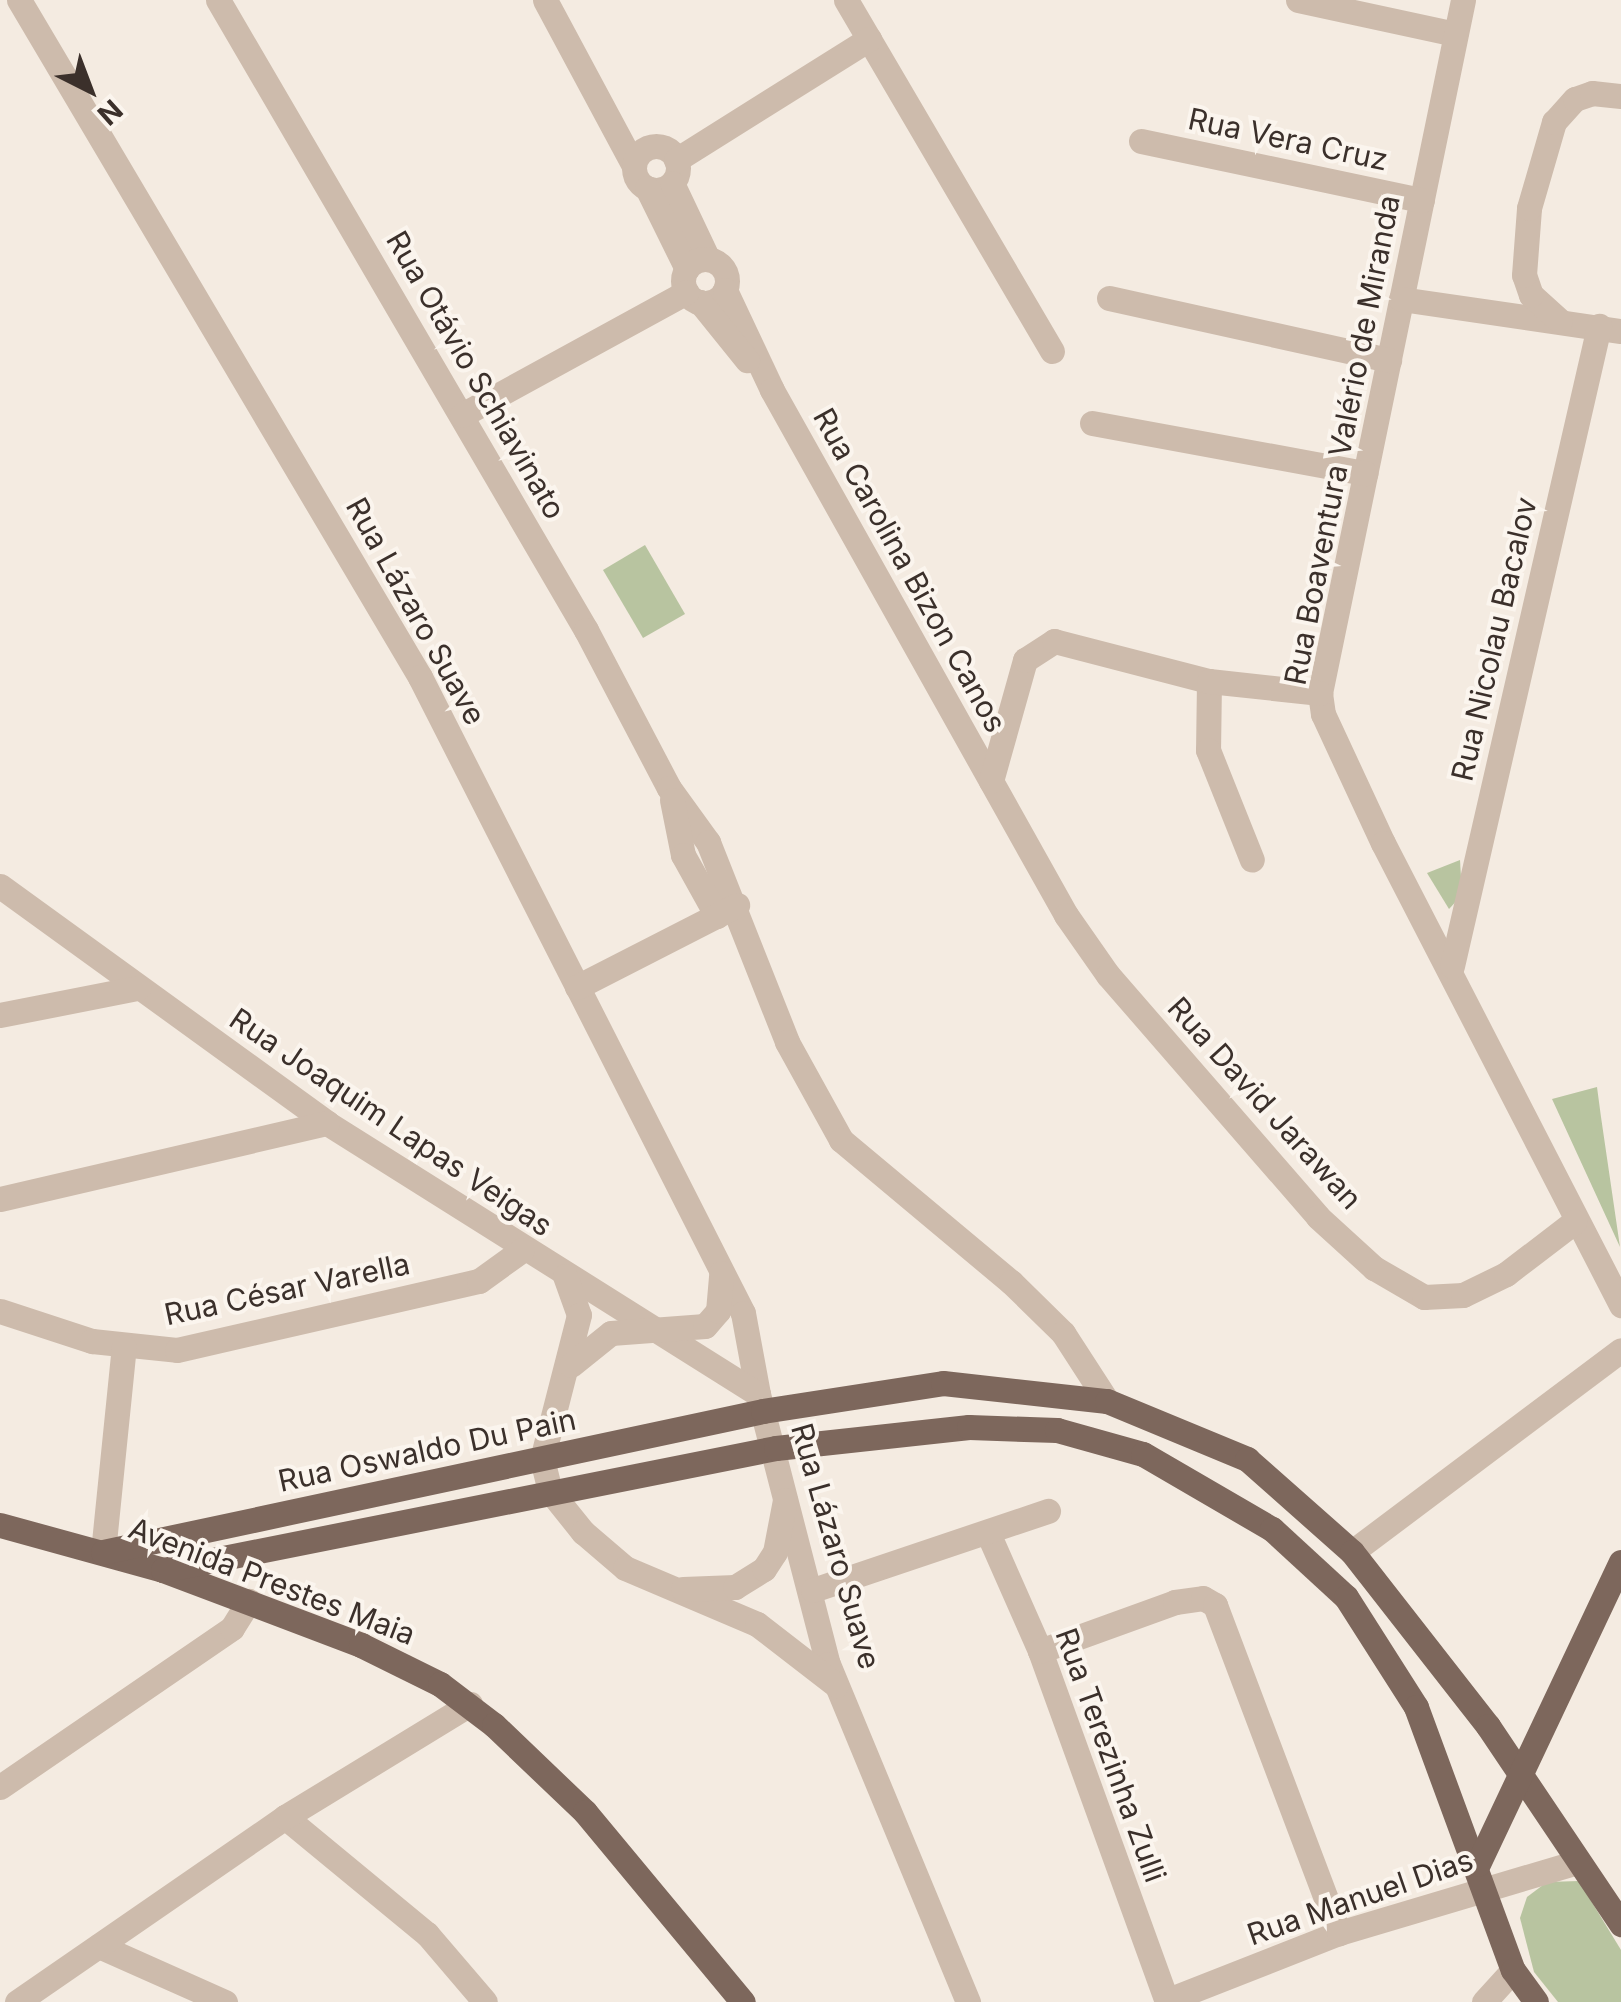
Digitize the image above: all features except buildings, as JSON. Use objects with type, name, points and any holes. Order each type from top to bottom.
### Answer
[{"type":"main road","name":"Rua Oswaldo Du Pain","points":[[104,1552],[542,1459],[760,1403],[943,1383],[1108,1401],[1247,1458],[1352,1552],[1488,1726],[1621,1924]]},
{"type":"main road","points":[[164,1570],[776,1448],[968,1427],[1058,1430],[1143,1454],[1210,1488],[1272,1529],[1346,1597],[1416,1707],[1478,1864],[1513,1970],[1536,2002]]},
{"type":"main road","name":"Avenida Prestes Maia","points":[[5,1534],[104,1552],[249,1601],[401,1662],[470,1704],[584,1812],[743,2002]]},
{"type":"main road","points":[[1478,1864],[1621,1562]]},
{"type":"street","name":"Rua Lázaro Suave","points":[[19,0],[402,646],[751,1334],[760,1403],[776,1448],[813,1590],[828,1664],[842,1689],[968,2002]]},
{"type":"street","name":"Rua Otávio Schiavinato","points":[[218,0],[462,416],[670,788],[708,842],[727,910],[841,1140],[1011,1282],[1063,1333],[1108,1401]]},
{"type":"street","name":"Rua Carolina Bizon Canos","points":[[546,0],[592,78],[657,174],[695,280],[772,390]]},
{"type":"street","points":[[846,0],[1052,351]]},
{"type":"street","points":[[1298,0],[1455,34]]},
{"type":"street","name":"Rua Boaventura Valério de Miranda","points":[[1463,0],[1320,693],[1323,714],[1383,843],[1452,966],[1574,1222],[1621,1305]]},
{"type":"street","points":[[657,174],[869,39]]},
{"type":"street","name":"Rua Carolina Bizon Canos","points":[[592,78],[654,146],[668,149],[657,174]]},
{"type":"street","points":[[1560,321],[1531,294],[1524,275],[1528,208],[1554,122],[1574,99],[1614,95]]},
{"type":"street","name":"Rua Vera Cruz","points":[[1141,142],[1422,200]]},
{"type":"street","name":"Rua Carolina Bizon Canos","points":[[695,280],[725,270],[725,290],[772,390],[991,782]]},
{"type":"street","points":[[462,416],[695,280],[714,300],[725,290]]},
{"type":"street","points":[[1109,298],[1389,360]]},
{"type":"street","points":[[1402,300],[1610,329]]},
{"type":"street","name":"Rua Nicolau Bacalov","points":[[1452,966],[1610,329]]},
{"type":"street","points":[[1092,422],[1365,473]]},
{"type":"street","points":[[991,782],[1025,660],[1037,648],[1072,642],[1209,680],[1320,693]]},
{"type":"street","points":[[1209,680],[1208,750],[1252,860]]},
{"type":"street","name":"Rua David Jarawan","points":[[991,782],[1066,916],[1108,974],[1318,1217],[1374,1268],[1424,1297],[1463,1295],[1506,1274],[1574,1222]]},
{"type":"street","name":"Rua Joaquim Lapas Veigas","points":[[0,886],[327,1123],[522,1250],[648,1326],[760,1403]]},
{"type":"street","points":[[577,987],[727,910]]},
{"type":"street","points":[[0,1016],[138,988]]},
{"type":"street","points":[[0,1199],[327,1123]]},
{"type":"street","name":"Rua César Varella","points":[[0,1312],[124,1347],[177,1350],[479,1281],[522,1250]]},
{"type":"street","points":[[568,1369],[591,1343],[648,1326],[706,1326],[718,1311],[721,1273]]},
{"type":"street","points":[[565,1276],[579,1316],[542,1459],[550,1491],[614,1560],[757,1624],[842,1689]]},
{"type":"street","points":[[104,1552],[124,1347]]},
{"type":"street","points":[[1352,1552],[1621,1350]]},
{"type":"street","points":[[673,1589],[735,1587],[764,1569],[782,1526],[786,1488]]},
{"type":"street","points":[[813,1590],[1048,1511]]},
{"type":"street","name":"Rua Terezinha Zulli","points":[[988,1533],[1040,1652],[1167,2002]]},
{"type":"street","points":[[1040,1652],[1175,1602],[1203,1598],[1225,1623],[1339,1933]]},
{"type":"street","points":[[0,1787],[232,1628],[249,1601]]},
{"type":"street","points":[[17,2002],[285,1817],[470,1704]]},
{"type":"street","points":[[285,1817],[427,1934],[485,2002]]},
{"type":"street","name":"Rua Manuel Dias","points":[[1167,2002],[1339,1933],[1576,1862]]},
{"type":"street","points":[[99,1946],[225,2002]]},
{"type":"street","points":[[1484,2002],[1513,1970]]},
{"type":"green space","points":[[645,545],[685,614],[643,638],[603,570]]},
{"type":"green space","points":[[1460,860],[1462,895],[1449,909],[1427,873]]},
{"type":"green space","points":[[1597,1087],[1601,1117],[1620,1247],[1552,1099]]},
{"type":"green space","points":[[1579,1881],[1621,1950],[1621,2002],[1558,2002],[1534,1972],[1520,1918],[1527,1897],[1547,1882]]}]
